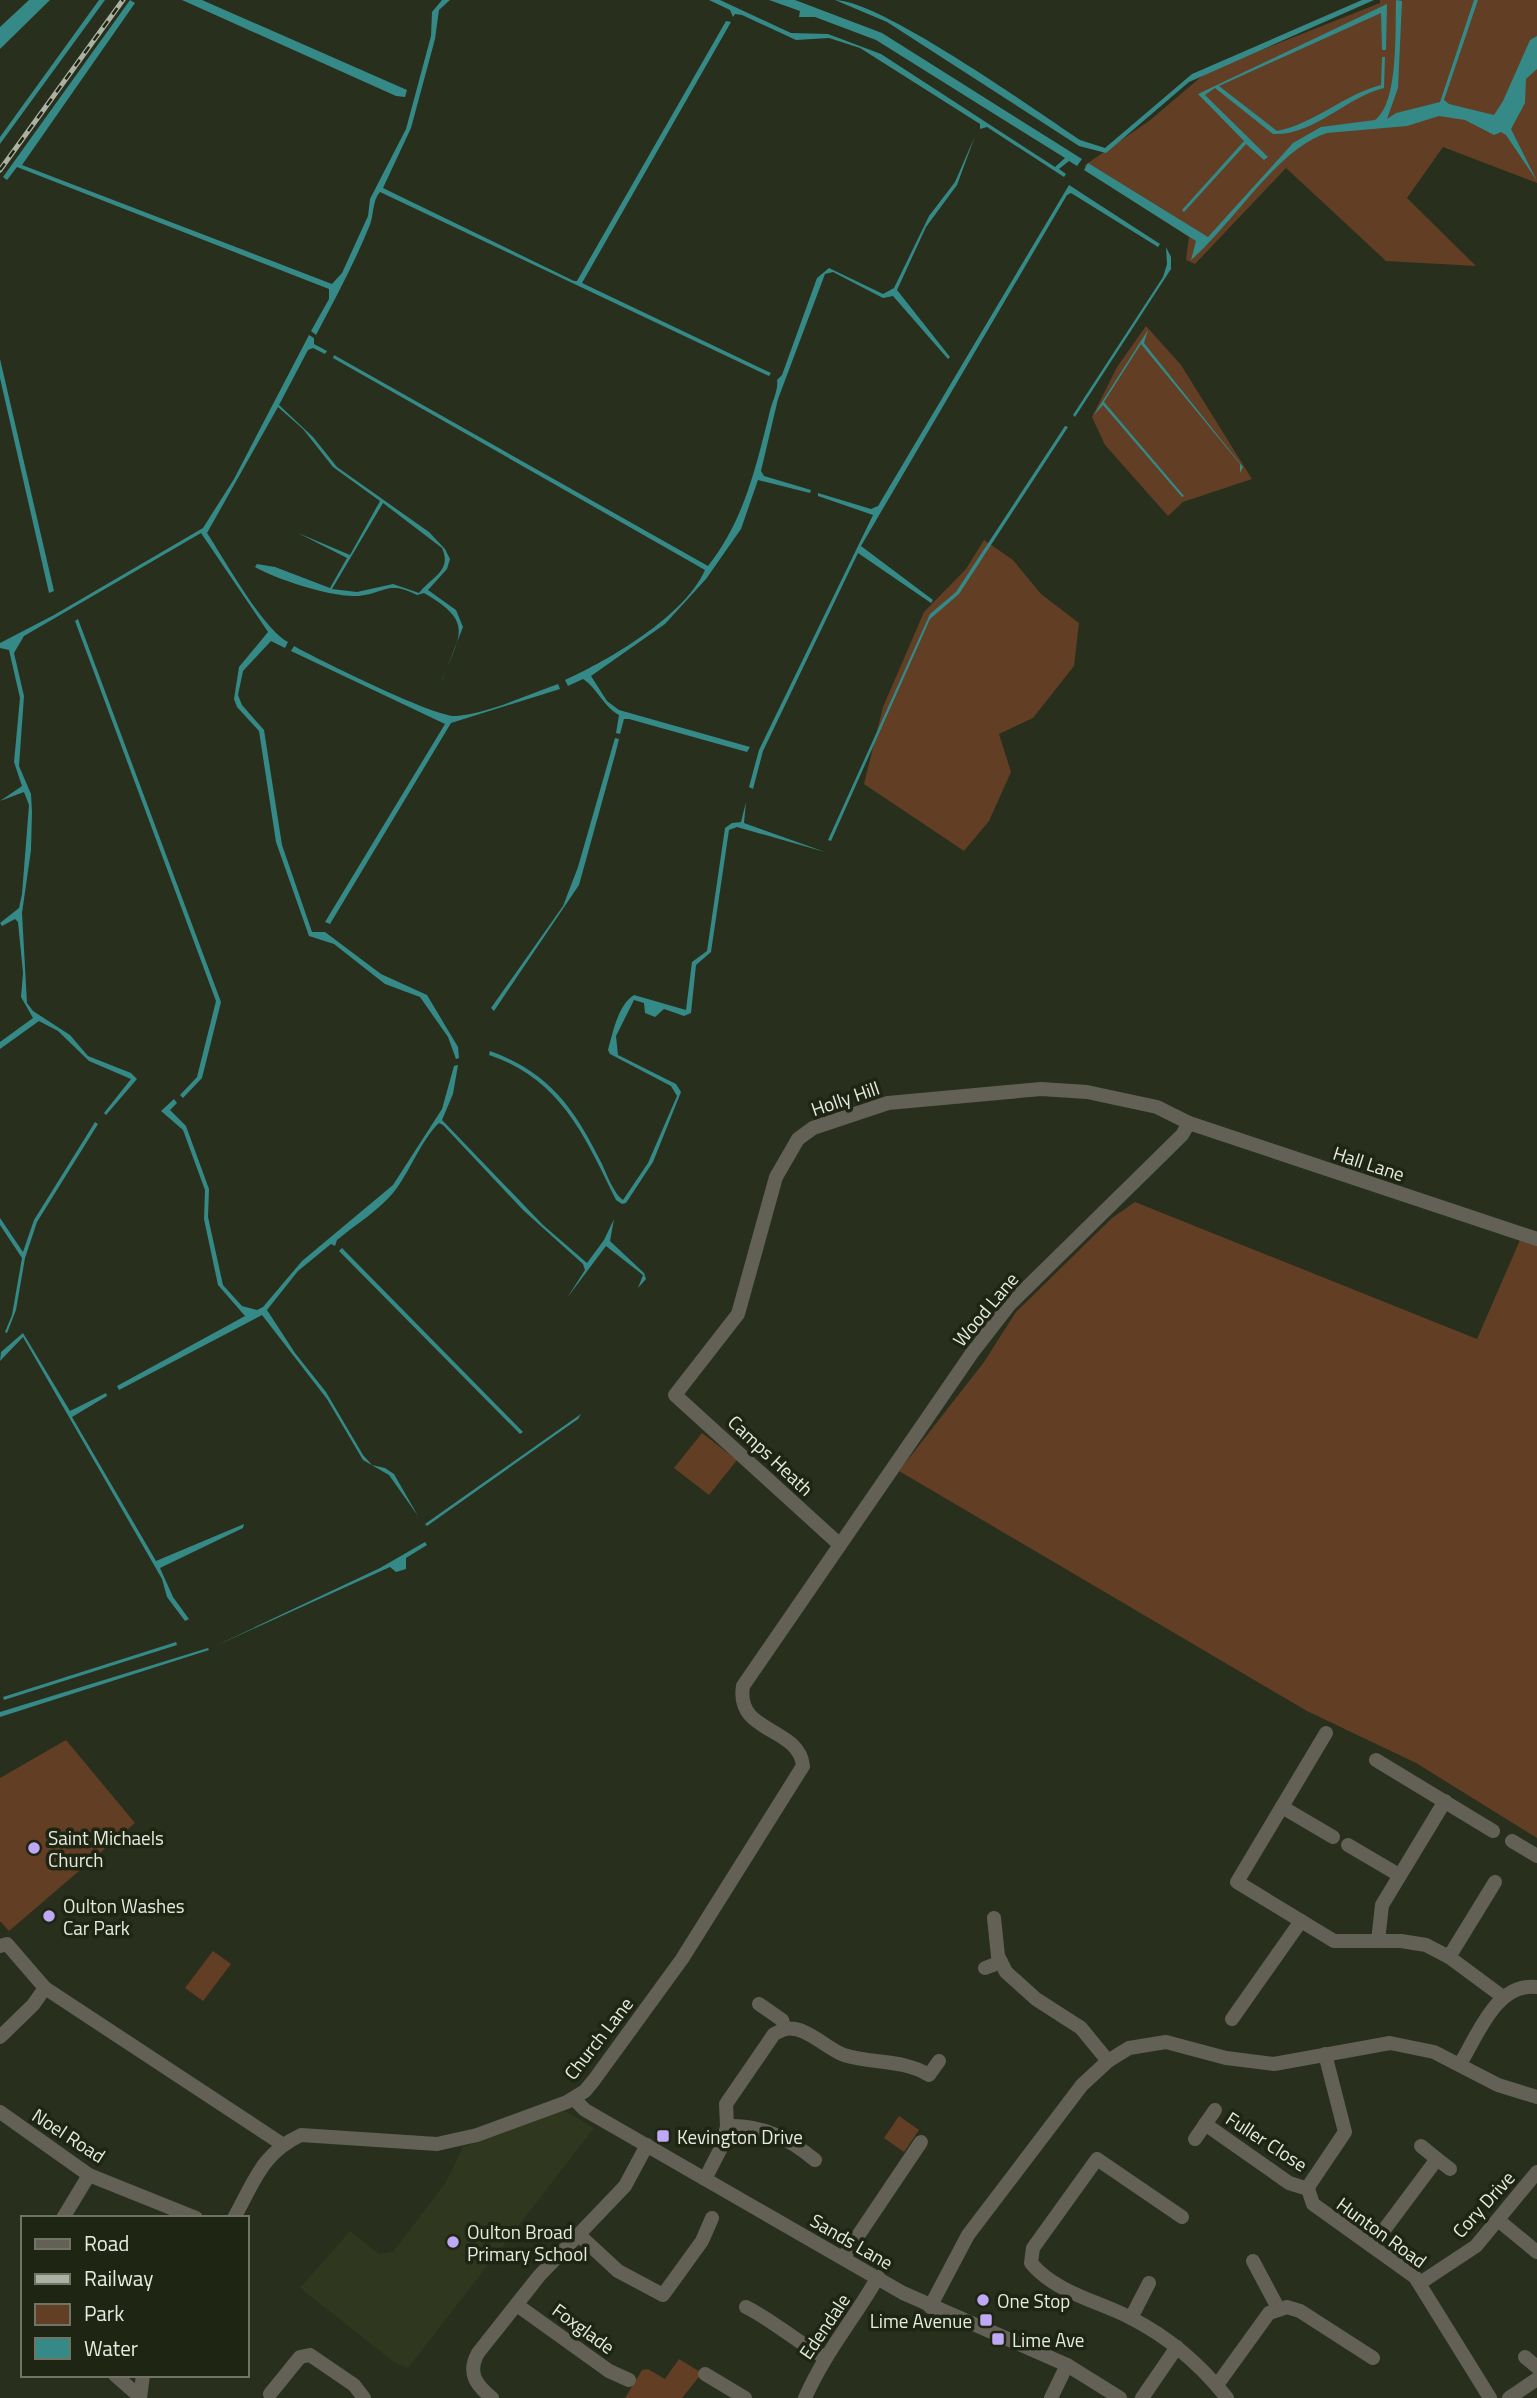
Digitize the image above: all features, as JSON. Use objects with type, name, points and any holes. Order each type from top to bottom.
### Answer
[{"type":"street","name":"Holly Hill","points":[[675,1395],[738,1314],[776,1177],[798,1139],[813,1128],[888,1102],[1041,1089],[1087,1092],[1157,1107],[1189,1123]]},
{"type":"street","name":"Hall Lane","points":[[1189,1123],[1537,1239]]},
{"type":"street","name":"Wood Lane","points":[[839,1544],[1010,1304],[1182,1135],[1189,1123]]},
{"type":"street","name":"Camps Heath","points":[[675,1395],[839,1544]]},
{"type":"street","name":"Church Lane","points":[[282,2144],[301,2135],[315,2134],[437,2144],[477,2135],[574,2099],[594,2080],[682,1959],[799,1776],[802,1756],[796,1748],[749,1716],[743,1708],[743,1686],[839,1544]]},
{"type":"street","points":[[1326,1733],[1237,1882],[1335,1941],[1426,1945],[1449,1957],[1503,1997]]},
{"type":"street","points":[[1376,1760],[1493,1831]]},
{"type":"street","points":[[1378,1941],[1382,1905],[1445,1801]]},
{"type":"street","points":[[1282,1807],[1333,1836]]},
{"type":"street","points":[[1512,1841],[1537,1856]]},
{"type":"street","points":[[1348,1845],[1399,1875]]},
{"type":"street","points":[[1449,1957],[1477,1902],[1495,1882]]},
{"type":"street","points":[[994,1918],[1001,1962],[1014,1982],[1082,2028],[1108,2061]]},
{"type":"street","points":[[1232,2019],[1270,1974],[1301,1921]]},
{"type":"street","points":[[4,1945],[45,1988],[282,2144],[267,2157],[235,2216]]},
{"type":"street","points":[[985,1968],[1001,1962]]},
{"type":"street","points":[[1460,2064],[1503,1997],[1526,1986],[1537,1987]]},
{"type":"street","points":[[0,2037],[33,2006],[45,1988]]},
{"type":"street","points":[[758,2004],[782,2020],[785,2029]]},
{"type":"street","points":[[705,2179],[720,2152],[727,2126],[726,2104],[774,2034],[785,2029],[801,2030],[845,2055],[908,2064],[929,2075],[939,2061]]},
{"type":"street","points":[[930,2307],[968,2235],[1082,2085],[1108,2061],[1129,2048],[1152,2042],[1180,2044],[1252,2063],[1274,2064],[1390,2043],[1418,2047],[1460,2064],[1497,2085],[1537,2097]]},
{"type":"street","points":[[1308,2189],[1345,2132],[1325,2054]]},
{"type":"street","name":"Sands Lane","points":[[574,2099],[585,2110],[930,2307],[1067,2365],[1120,2398]]},
{"type":"street","name":"Fuller Close","points":[[1195,2139],[1215,2110]]},
{"type":"street","name":"Noel Road","points":[[0,2112],[89,2175],[191,2216]]},
{"type":"street","name":"Fuller Close","points":[[1205,2124],[1289,2183],[1308,2189]]},
{"type":"street","points":[[727,2126],[747,2125],[773,2133],[815,2160]]},
{"type":"street","points":[[843,2258],[916,2160],[921,2142]]},
{"type":"street","points":[[492,2398],[466,2378],[478,2353],[517,2305],[625,2186],[647,2146]]},
{"type":"street","points":[[1421,2147],[1450,2169]]},
{"type":"street","points":[[1172,2215],[1091,2155],[1033,2248],[1031,2263],[1040,2273],[1077,2296],[1131,2318],[1193,2358],[1227,2398]]},
{"type":"street","points":[[1372,2246],[1437,2159]]},
{"type":"street","name":"Cory Drive","points":[[1420,2283],[1476,2246],[1537,2172]]},
{"type":"street","points":[[64,2216],[89,2175]]},
{"type":"street","name":"Hunton Road","points":[[1308,2189],[1319,2210],[1420,2283],[1490,2398]]},
{"type":"street","points":[[579,2235],[618,2271],[669,2298],[702,2242],[712,2218]]},
{"type":"street","points":[[1498,2220],[1537,2252]]},
{"type":"street","points":[[1254,2272],[1278,2308]]},
{"type":"street","name":"Edendale","points":[[805,2398],[824,2357],[855,2317],[878,2277]]},
{"type":"street","points":[[1131,2318],[1149,2283]]},
{"type":"street","name":"Foxglade","points":[[517,2305],[609,2371],[629,2380]]},
{"type":"street","points":[[746,2308],[767,2318],[802,2345],[824,2357]]},
{"type":"street","points":[[1217,2385],[1269,2313],[1278,2308],[1300,2311],[1368,2349]]},
{"type":"street","points":[[1142,2398],[1177,2347]]},
{"type":"street","points":[[270,2394],[300,2357],[310,2355],[354,2385],[364,2398]]},
{"type":"street","points":[[1525,2357],[1537,2367]]},
{"type":"street","points":[[1051,2398],[1067,2365]]},
{"type":"street","points":[[705,2374],[745,2398]]},
{"type":"street","points":[[117,2377],[140,2397]]},
{"type":"street","points":[[140,2397],[143,2377]]},
{"type":"street","points":[[1508,2398],[1537,2379]]},
{"type":"shaded area","name":"Oulton Broad Primary School","points":[[563,2110],[594,2128],[408,2368],[394,2362],[300,2288],[350,2231],[379,2254],[393,2252],[446,2182],[463,2147]]},
{"type":"green space","points":[[1380,0],[1537,0],[1537,183],[1443,147],[1407,198],[1476,266],[1386,261],[1286,168],[1195,264],[1186,260],[1189,237],[1085,170],[1085,165],[1149,121],[1208,71],[1380,3]]},
{"type":"green space","points":[[1146,326],[1181,365],[1252,479],[1183,502],[1168,516],[1105,445],[1092,417],[1117,367]]},
{"type":"green space","points":[[984,540],[1013,560],[1041,594],[1079,623],[1074,666],[1033,718],[999,734],[1011,772],[989,821],[964,851],[864,784],[883,707],[924,612],[966,569]]},
{"type":"green space","points":[[1135,1202],[1477,1339],[1520,1240],[1537,1246],[1537,1838],[1416,1763],[1307,1711],[899,1471],[984,1362],[1016,1312],[1112,1218]]},
{"type":"green space","points":[[702,1433],[737,1460],[709,1495],[674,1468]]},
{"type":"green space","points":[[66,1740],[135,1823],[9,1931],[0,1921],[0,1778]]},
{"type":"green space","points":[[213,1951],[231,1964],[203,2001],[185,1988]]},
{"type":"green space","points":[[899,2116],[919,2130],[904,2152],[884,2138]]},
{"type":"green space","points":[[679,2359],[702,2373],[682,2398],[625,2398],[642,2370],[648,2369],[665,2379]]},
{"type":"water","points":[[29,0],[50,0],[0,49],[0,27]]},
{"type":"water","points":[[99,0],[105,0],[0,144],[0,137]]},
{"type":"water","points":[[130,0],[135,3],[22,165],[332,284],[342,273],[368,216],[370,199],[406,129],[431,36],[432,12],[442,0],[450,0],[439,10],[435,39],[411,128],[383,188],[574,281],[577,281],[726,21],[731,22],[582,283],[771,373],[769,376],[380,192],[363,241],[316,335],[311,331],[329,299],[329,289],[17,167],[7,180],[3,177]]},
{"type":"water","points":[[182,0],[202,0],[407,90],[405,97],[396,96]]},
{"type":"water","points":[[709,0],[720,0],[791,33],[828,34],[881,54],[1055,167],[1065,158],[876,40],[815,17],[799,17],[800,11],[769,0],[795,0],[882,33],[1082,159],[1077,166],[1069,161],[1059,169],[1066,174],[1064,177],[987,127],[980,129],[980,124],[860,48],[829,38],[796,40],[742,15],[735,14],[733,17],[730,10]]},
{"type":"water","points":[[835,0],[857,5],[920,36],[1080,140],[1105,148],[1192,74],[1362,0],[1374,0],[1189,82],[1106,153],[1079,146],[887,22]]},
{"type":"water","points":[[1396,0],[1402,1],[1398,88],[1387,119],[1396,113],[1440,102],[1474,0],[1478,0],[1444,100],[1449,104],[1494,115],[1530,40],[1537,36],[1537,69],[1526,79],[1525,103],[1511,129],[1537,181],[1506,135],[1501,132],[1494,135],[1465,120],[1439,116],[1407,126],[1327,133],[1309,141],[1291,154],[1191,260],[1196,241],[1084,170],[1088,163],[1208,237],[1293,143],[1321,127],[1375,120],[1383,111],[1392,82]]},
{"type":"water","points":[[1387,4],[1386,50],[1382,50],[1381,13],[1219,86],[1277,131],[1304,122],[1354,95],[1381,85],[1382,57],[1385,57],[1384,88],[1356,99],[1316,123],[1288,133],[1273,134],[1215,88],[1205,95],[1268,157],[1264,160],[1246,144],[1184,212],[1182,210],[1244,141],[1198,94]]},
{"type":"water","points":[[975,136],[957,185],[926,227],[897,290],[950,357],[948,359],[893,296],[883,298],[833,272],[825,274],[778,399],[761,471],[764,476],[811,490],[810,493],[758,480],[741,529],[706,579],[665,624],[591,676],[607,701],[619,710],[750,747],[747,752],[629,719],[624,719],[620,734],[616,733],[619,715],[583,679],[568,686],[565,680],[623,649],[664,620],[695,587],[705,570],[333,358],[334,355],[708,566],[731,531],[747,494],[777,380],[782,375],[817,278],[829,268],[883,294],[894,288],[929,216],[955,182]]},
{"type":"water","points":[[1069,185],[1160,244],[1158,247],[1071,193],[1067,195],[861,546],[933,600],[931,603],[858,553],[763,751],[753,789],[749,787],[759,750],[873,515],[818,496],[818,493],[871,509],[878,506]]},
{"type":"water","points":[[1166,247],[1171,257],[1171,269],[1075,417],[1073,415],[1163,277],[1167,264]]},
{"type":"water","points":[[1148,330],[1144,343],[1243,467],[1240,473],[1240,464],[1141,344],[1104,402],[1184,496],[1182,497],[1103,405],[1093,416]]},
{"type":"water","points":[[309,335],[314,338],[314,344],[327,351],[325,354],[313,348],[308,350],[279,405],[313,437],[337,467],[429,532],[445,549],[450,559],[447,569],[428,590],[456,610],[463,627],[456,644],[459,631],[457,622],[451,613],[424,593],[417,595],[407,590],[391,588],[365,595],[332,594],[276,577],[255,567],[257,564],[275,567],[330,588],[347,558],[298,533],[350,555],[380,501],[333,467],[303,429],[278,407],[207,533],[267,623],[288,642],[285,648],[271,641],[243,671],[238,695],[242,705],[264,730],[282,845],[312,932],[325,932],[381,974],[427,995],[458,1047],[459,1058],[456,1059],[448,1037],[420,997],[385,984],[334,944],[309,936],[276,842],[259,731],[237,707],[234,699],[239,667],[268,632],[201,533],[24,636],[14,653],[24,696],[19,766],[31,794],[32,812],[31,850],[22,913],[27,1003],[33,1011],[70,1035],[88,1056],[131,1073],[137,1079],[106,1115],[104,1113],[131,1079],[89,1061],[58,1031],[39,1021],[0,1049],[0,1042],[33,1018],[21,997],[23,973],[18,922],[15,919],[2,926],[0,923],[19,908],[29,805],[24,792],[0,801],[22,786],[14,762],[20,698],[9,650],[0,648],[0,643],[54,615],[203,528],[234,479]],"holes":[[[383,503],[442,548],[445,562],[443,568],[419,593],[393,584],[357,592],[332,589]]]},
{"type":"water","points":[[0,359],[54,591],[49,593],[0,378]]},
{"type":"water","points":[[1065,426],[1068,427],[959,594],[930,619],[831,841],[828,840],[930,614],[956,592]]},
{"type":"water","points":[[78,619],[221,1002],[202,1078],[183,1098],[180,1095],[197,1077],[216,1001],[75,621]]},
{"type":"water","points":[[294,646],[376,687],[425,708],[456,716],[495,707],[558,684],[560,689],[451,723],[330,924],[325,922],[445,724],[291,651]]},
{"type":"water","points":[[615,738],[619,739],[579,885],[494,1011],[491,1008],[563,906],[578,867]]},
{"type":"water","points":[[746,802],[744,823],[825,852],[737,827],[729,830],[711,952],[696,965],[691,1013],[684,1016],[664,1009],[655,1017],[645,1013],[644,1003],[634,1000],[616,1036],[618,1055],[676,1084],[681,1092],[653,1162],[626,1203],[622,1204],[616,1200],[581,1133],[553,1095],[535,1079],[489,1055],[490,1051],[529,1070],[558,1095],[581,1126],[614,1189],[623,1200],[648,1163],[677,1096],[671,1086],[610,1054],[608,1050],[614,1027],[624,1005],[634,995],[686,1010],[692,962],[707,951],[725,828],[732,823],[741,822]]},
{"type":"water","points":[[458,1065],[453,1094],[442,1120],[543,1225],[587,1263],[604,1240],[614,1219],[610,1241],[644,1273],[646,1279],[638,1288],[643,1275],[606,1246],[567,1298],[585,1270],[583,1264],[523,1210],[439,1123],[387,1200],[337,1240],[335,1246],[331,1244],[298,1271],[267,1310],[295,1353],[326,1392],[363,1455],[372,1465],[385,1468],[394,1474],[418,1516],[389,1475],[363,1460],[327,1399],[262,1315],[119,1390],[117,1386],[245,1316],[218,1285],[204,1219],[205,1190],[183,1130],[161,1111],[174,1099],[177,1103],[170,1110],[186,1126],[209,1189],[208,1217],[223,1285],[242,1306],[257,1310],[263,1307],[302,1261],[393,1185],[442,1109],[454,1066]]},
{"type":"water","points":[[95,1122],[98,1124],[37,1222],[25,1258],[16,1310],[7,1333],[5,1332],[12,1315],[22,1258],[0,1225],[0,1218],[23,1252],[34,1220]]},
{"type":"water","points":[[342,1248],[523,1432],[520,1434],[339,1251]]},
{"type":"water","points":[[23,1333],[70,1411],[106,1393],[107,1396],[72,1417],[156,1561],[244,1524],[243,1528],[160,1568],[173,1597],[189,1619],[185,1621],[167,1597],[162,1579],[23,1337],[0,1361],[1,1352]]},
{"type":"water","points":[[581,1414],[578,1419],[427,1526],[425,1524]]},
{"type":"water","points":[[425,1542],[427,1545],[406,1558],[406,1569],[396,1572],[390,1567],[213,1647],[380,1568]]},
{"type":"water","points":[[176,1642],[177,1645],[4,1700],[3,1697]]},
{"type":"water","points":[[208,1648],[209,1650],[0,1717],[0,1712]]},
{"type":"railway","points":[[0,170],[123,0]]},
{"type":"place","name":"Saint Michaels Church","points":[[34,1848]]},
{"type":"place","name":"Oulton Washes Car Park","points":[[49,1916]]},
{"type":"place","name":"Kevington Drive","points":[[663,2136]]},
{"type":"place","name":"Oulton Broad Primary School","points":[[453,2242]]},
{"type":"place","name":"One Stop","points":[[983,2300]]},
{"type":"place","name":"Lime Avenue","points":[[986,2320]]},
{"type":"place","name":"Lime Ave","points":[[998,2339]]}]
